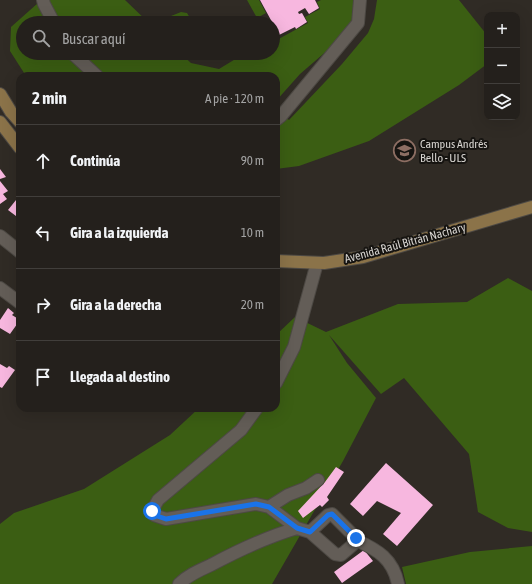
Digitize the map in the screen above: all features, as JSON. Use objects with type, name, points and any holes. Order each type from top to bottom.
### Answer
[{"type":"main road","points":[[0,94],[16,118]]},
{"type":"main road","points":[[0,122],[16,143]]},
{"type":"main road","name":"Avenida Raúl Bitrán Nachary","points":[[280,262],[324,263],[363,257],[532,207]]},
{"type":"street","points":[[43,0],[50,16]]},
{"type":"street","points":[[280,117],[358,23],[360,0]]},
{"type":"street","points":[[80,60],[93,72]]},
{"type":"street","points":[[0,236],[16,249]]},
{"type":"street","points":[[280,375],[294,347],[317,263]]},
{"type":"street","points":[[0,288],[16,300]]},
{"type":"street","points":[[254,412],[241,430],[158,500],[152,511],[154,515],[166,519],[256,504],[269,507],[297,528],[310,532],[335,554],[341,555],[356,542],[356,540]]},
{"type":"street","points":[[269,507],[288,495],[306,488],[318,480]]},
{"type":"street","points":[[310,532],[328,515],[332,514],[356,538],[356,540],[374,548],[385,557],[396,574],[398,584]]},
{"type":"street","points":[[179,584],[185,578],[223,558],[274,535],[297,528]]},
{"type":"green space","points":[[39,0],[125,0],[142,16],[23,16],[38,3]]},
{"type":"green space","points":[[247,0],[259,0],[266,13],[261,16],[256,16]]},
{"type":"green space","points":[[321,0],[356,0],[356,11],[351,23],[329,49],[300,74],[280,96],[280,72],[23,72],[10,51],[11,27],[16,23],[16,60],[188,60],[191,63],[219,69],[234,60],[280,60],[280,38],[308,23],[305,17],[320,9],[317,2]]},
{"type":"green space","points":[[377,0],[459,0],[484,31],[484,66],[459,85],[369,141],[299,166],[280,168],[280,114],[289,120],[342,64],[368,33],[374,19]]},
{"type":"green space","points":[[181,12],[187,13],[189,16],[171,16]]},
{"type":"green space","points":[[508,278],[532,291],[532,532],[508,528],[478,512],[469,454],[404,378],[381,394],[329,335],[347,363],[376,398],[343,461],[272,584],[0,584],[0,524],[14,513],[84,489],[170,435],[195,412],[280,412],[280,331],[295,317],[326,332],[398,304],[467,302]]},
{"type":"green space","points":[[532,546],[532,584],[406,584],[402,567],[470,552]]},
{"type":"building","points":[[260,0],[315,0],[319,8],[309,14],[305,8],[298,12],[299,14],[302,13],[307,22],[296,29],[295,27],[280,34],[280,16],[269,16]]},
{"type":"building","points":[[0,169],[6,177],[0,179]]},
{"type":"building","points":[[0,181],[8,191],[3,194],[7,199],[0,204]]},
{"type":"building","points":[[16,200],[16,216],[8,210]]},
{"type":"building","points":[[8,308],[14,313],[12,315],[16,318],[16,326],[10,334],[0,328],[0,320]]},
{"type":"building","points":[[0,364],[7,368],[9,366],[15,370],[2,388],[0,387]]},
{"type":"building","points":[[386,463],[433,505],[397,546],[383,534],[401,513],[377,501],[363,516],[350,504]]},
{"type":"building","points":[[336,467],[344,472],[327,497],[329,500],[322,507],[320,505],[303,518],[298,511],[325,482]]},
{"type":"building","points":[[364,550],[373,561],[342,583],[334,572]]},
{"type":"place","name":"Campus Andrés Bello - ULS","points":[[404,151]]},
{"type":"route","points":[[152,511],[157,517],[166,519],[256,504],[269,507],[297,528],[310,532],[328,515],[332,514],[356,538]]}]
